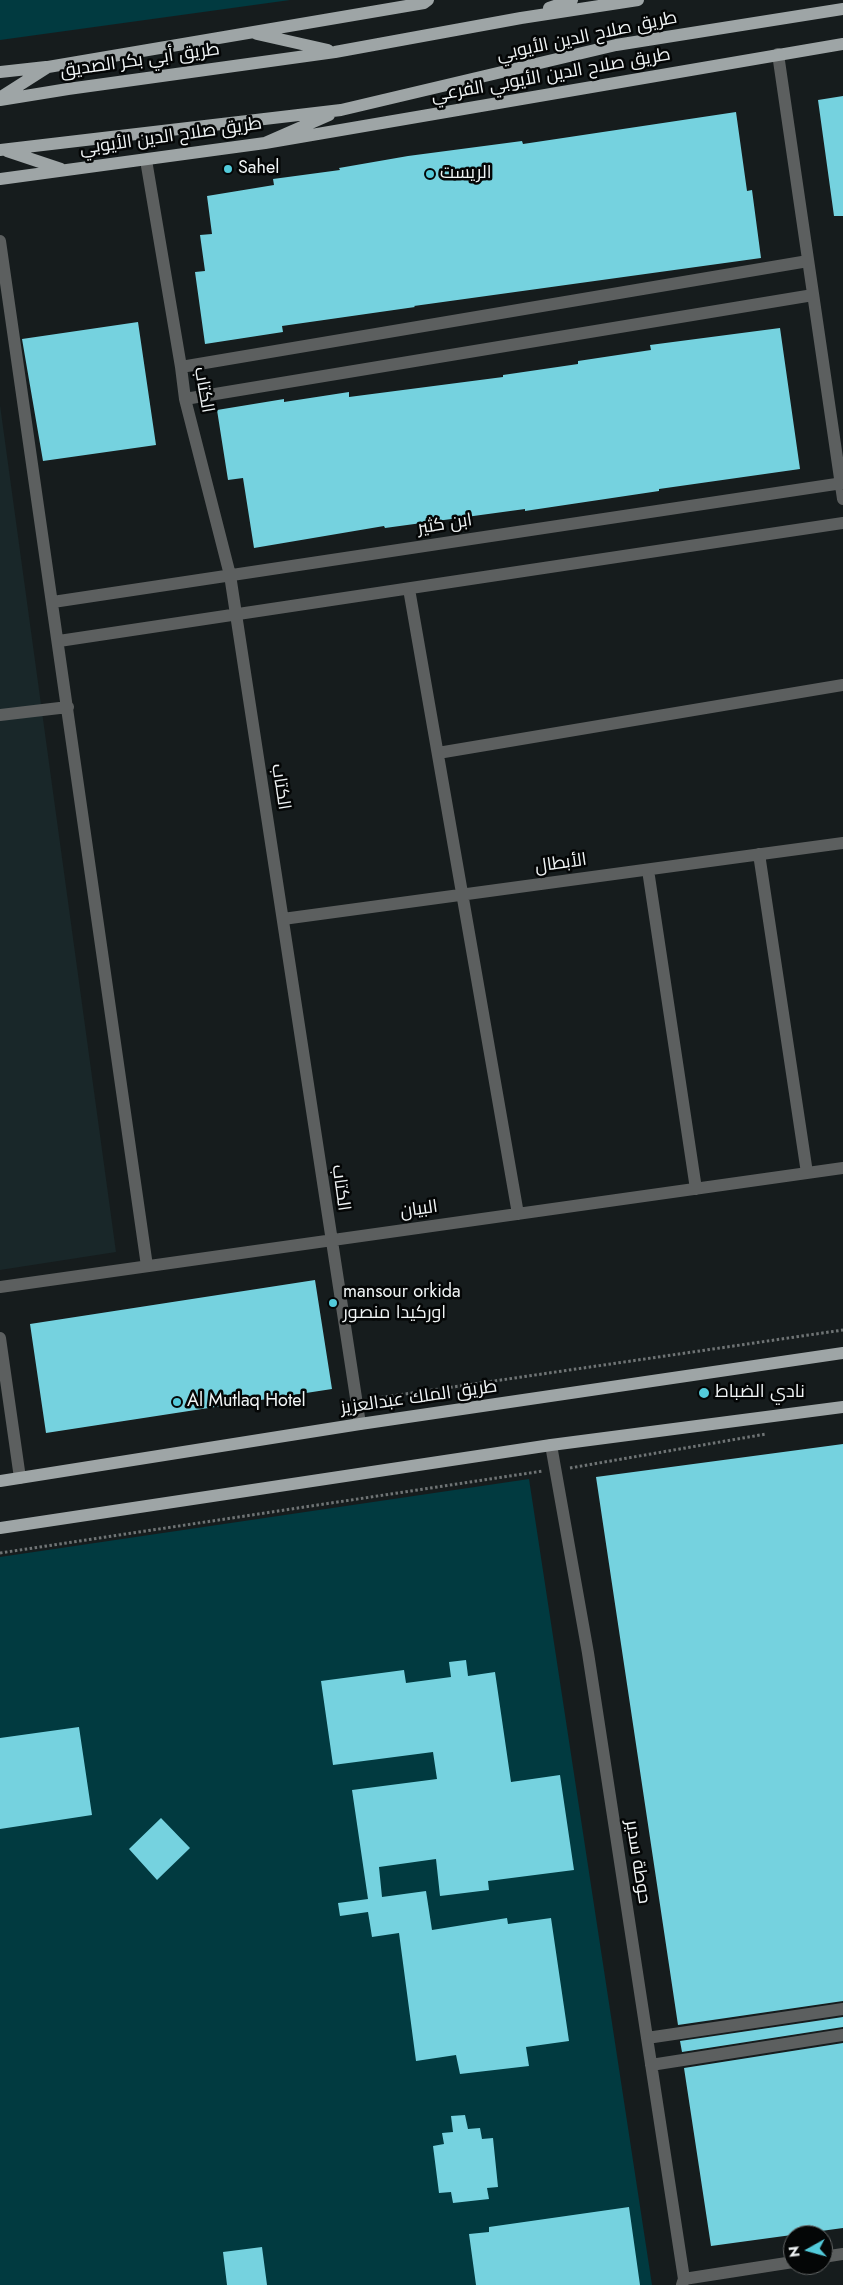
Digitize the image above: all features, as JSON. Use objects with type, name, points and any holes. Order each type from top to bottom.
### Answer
[{"type":"main road","points":[[0,72],[48,67],[424,3],[428,0]]},
{"type":"main road","points":[[521,18],[572,0]]},
{"type":"main road","name":"طريق صلاح الدين الأيوبي","points":[[286,59],[335,52],[521,18],[638,0]]},
{"type":"main road","name":"طريق صلاح الدين الأيوبي","points":[[1,150],[341,110],[616,45],[843,9]]},
{"type":"main road","name":"طريق صلاح الدين الأيوبي","points":[[250,32],[335,52]]},
{"type":"main road","name":"طريق صلاح الدين الأيوبي الفرعي","points":[[265,143],[843,44]]},
{"type":"main road","name":"طريق أبي بكر الصديق","points":[[0,99],[286,59]]},
{"type":"main road","points":[[0,99],[48,67]]},
{"type":"main road","name":"طريق صلاح الدين الأيوبي","points":[[0,178],[265,143],[341,110]]},
{"type":"main road","points":[[1,150],[65,170]]},
{"type":"main road","name":"طريق الملك عبدالعزيز","points":[[0,1481],[360,1424],[843,1353]]},
{"type":"main road","points":[[0,1528],[551,1445],[843,1407]]},
{"type":"street","points":[[778,54],[843,499]]},
{"type":"street","name":"الكتاب","points":[[146,160],[185,399],[230,575],[330,1240],[360,1424]]},
{"type":"street","points":[[0,241],[4,297],[59,642],[147,1266]]},
{"type":"street","points":[[181,367],[808,261]]},
{"type":"street","points":[[185,399],[812,295]]},
{"type":"street","name":"ابن كثير","points":[[53,602],[842,483]]},
{"type":"street","points":[[59,642],[843,523]]},
{"type":"street","points":[[409,588],[518,1214]]},
{"type":"street","points":[[438,753],[843,685]]},
{"type":"street","points":[[0,715],[68,707]]},
{"type":"street","name":"الأبطال","points":[[283,919],[843,843]]},
{"type":"street","points":[[759,854],[807,1173]]},
{"type":"street","points":[[648,870],[696,1188]]},
{"type":"street","name":"البيان","points":[[0,1287],[843,1168]]},
{"type":"street","points":[[0,1338],[20,1478]]},
{"type":"street","name":"حوطة سدير","points":[[551,1445],[588,1653],[683,2282]]},
{"type":"street","points":[[646,2038],[843,2009]]},
{"type":"street","points":[[651,2065],[843,2035]]},
{"type":"street","points":[[683,2282],[783,2264]]},
{"type":"path","points":[[356,1401],[843,1330]]},
{"type":"path","points":[[569,1468],[775,1432]]},
{"type":"path","points":[[0,1553],[544,1471]]},
{"type":"shaded area","points":[[0,0],[290,0],[0,40]]},
{"type":"shaded area","points":[[0,405],[116,1252],[0,1270]]},
{"type":"shaded area","points":[[529,1479],[652,2285],[0,2285],[0,1557]]},
{"type":"building","points":[[843,96],[843,216],[834,216],[818,100]]},
{"type":"building","points":[[736,112],[747,191],[752,190],[761,258],[282,326],[283,332],[205,344],[195,272],[205,271],[200,235],[212,234],[207,196],[274,185],[273,179],[340,170],[339,168],[408,156],[522,141],[523,144]]},
{"type":"building","points":[[138,322],[156,445],[43,461],[22,339]]},
{"type":"building","points":[[780,328],[800,469],[659,489],[659,491],[525,511],[525,509],[385,528],[384,526],[254,548],[243,478],[228,480],[217,410],[284,399],[284,402],[349,392],[349,397],[503,377],[503,375],[578,364],[578,361],[651,350],[650,345]]},
{"type":"building","points":[[315,1280],[332,1389],[46,1433],[30,1324]]},
{"type":"building","points":[[843,1444],[843,2001],[678,2025],[596,1477]]},
{"type":"building","points":[[466,1660],[468,1676],[495,1672],[511,1782],[560,1775],[574,1870],[488,1881],[489,1890],[440,1896],[436,1859],[379,1867],[382,1897],[426,1891],[432,1930],[507,1918],[508,1924],[551,1918],[569,2041],[526,2047],[529,2066],[460,2074],[456,2055],[416,2061],[399,1933],[372,1937],[368,1912],[340,1916],[338,1903],[368,1899],[352,1790],[437,1779],[433,1752],[333,1765],[321,1681],[404,1670],[406,1683],[451,1677],[449,1662]]},
{"type":"building","points":[[79,1727],[92,1815],[0,1829],[0,1738]]},
{"type":"building","points":[[161,1818],[190,1848],[157,1880],[129,1849]]},
{"type":"building","points":[[843,2017],[843,2027],[682,2052],[680,2041]]},
{"type":"building","points":[[843,2043],[843,2228],[833,2229],[833,2225],[783,2225],[783,2236],[711,2246],[684,2068]]},
{"type":"building","points":[[465,2115],[468,2129],[480,2128],[482,2139],[493,2138],[498,2187],[487,2188],[489,2199],[453,2203],[451,2192],[439,2193],[433,2146],[444,2144],[442,2133],[453,2132],[451,2116]]},
{"type":"building","points":[[629,2207],[640,2285],[476,2285],[469,2234],[489,2232],[489,2227]]},
{"type":"building","points":[[262,2247],[267,2285],[227,2285],[223,2252]]},
{"type":"place","name":"Sahel","points":[[228,169]]},
{"type":"place","name":"الريست","points":[[430,174]]},
{"type":"place","name":"mansour orkida اوركيدا منصور","points":[[333,1303]]},
{"type":"place","name":"نادي الضباط","points":[[704,1393]]},
{"type":"place","name":"Al Mutlaq Hotel","points":[[177,1402]]}]
